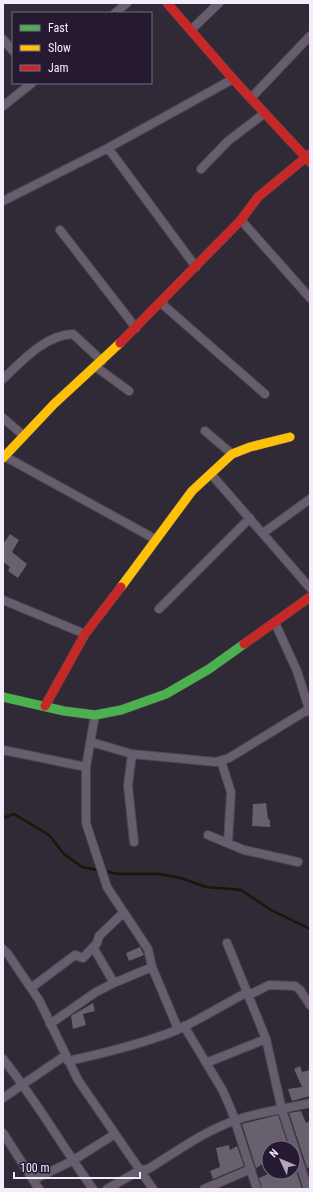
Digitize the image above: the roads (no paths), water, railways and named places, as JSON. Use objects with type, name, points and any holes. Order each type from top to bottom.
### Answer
[{"type":"street","points":[[116,12],[127,3]]},
{"type":"street","points":[[155,539],[4,457],[23,435],[162,303],[241,220],[258,197],[309,158],[233,79],[192,29],[168,3]]},
{"type":"street","points":[[192,29],[219,3]]},
{"type":"street","points":[[251,98],[310,36]]},
{"type":"street","points":[[3,39],[12,50]]},
{"type":"street","points":[[3,201],[108,148],[233,79]]},
{"type":"street","points":[[3,106],[31,84]]},
{"type":"street","points":[[201,169],[228,141],[265,112]]},
{"type":"street","points":[[108,148],[196,267]]},
{"type":"street","points":[[241,220],[310,298]]},
{"type":"street","points":[[60,230],[136,328]]},
{"type":"street","points":[[162,303],[265,394]]},
{"type":"street","points":[[3,379],[34,350],[65,334],[73,334],[99,364],[129,391]]},
{"type":"street","points":[[3,418],[23,435]]},
{"type":"street","points":[[205,431],[232,454]]},
{"type":"street","points":[[46,706],[85,634],[192,491],[232,454],[250,447],[290,437]]},
{"type":"street","points":[[211,474],[310,588]]},
{"type":"street","points":[[263,533],[310,499]]},
{"type":"street","points":[[159,609],[250,518]]},
{"type":"street","points":[[3,697],[95,715],[121,710],[166,694],[209,669],[310,597]]},
{"type":"street","points":[[3,600],[85,634]]},
{"type":"street","points":[[91,742],[132,754],[216,762],[229,758],[310,710],[296,671],[274,622]]},
{"type":"street","points":[[95,715],[86,767],[86,823],[107,887],[148,949],[152,967],[181,1028],[206,1063],[222,1091],[234,1120],[257,1189]]},
{"type":"street","points":[[3,750],[86,767]]},
{"type":"street","points":[[132,754],[128,786],[134,842]]},
{"type":"street","points":[[221,761],[231,792],[228,842]]},
{"type":"street","points":[[208,834],[244,850],[298,862]]},
{"type":"street","points":[[30,988],[75,955],[83,958],[98,942],[99,936],[123,912]]},
{"type":"street","points":[[227,943],[266,1039],[282,1110],[308,1189]]},
{"type":"street","points":[[93,946],[114,982]]},
{"type":"street","points":[[3,949],[8,954],[30,988],[78,1080],[153,1189]]},
{"type":"street","points":[[50,1024],[96,992],[114,982],[152,967]]},
{"type":"street","points":[[3,1098],[23,1084],[67,1058],[112,1052],[181,1028],[269,985],[295,986],[300,990],[310,1005]]},
{"type":"street","points":[[206,1063],[266,1039]]},
{"type":"street","points":[[3,1059],[23,1084],[72,1161],[93,1189]]},
{"type":"street","points":[[107,1189],[140,1170],[148,1169],[205,1134],[234,1120],[258,1113],[282,1110],[310,1103]]},
{"type":"street","points":[[3,1133],[39,1189]]},
{"type":"street","points":[[33,1180],[72,1161],[115,1134]]},
{"type":"street","points":[[204,1189],[251,1169]]},
{"type":"waterway","points":[[3,818],[14,814],[49,835],[64,854],[82,867],[119,874],[159,874],[181,878],[206,887],[241,890],[271,910],[310,929]]}]
